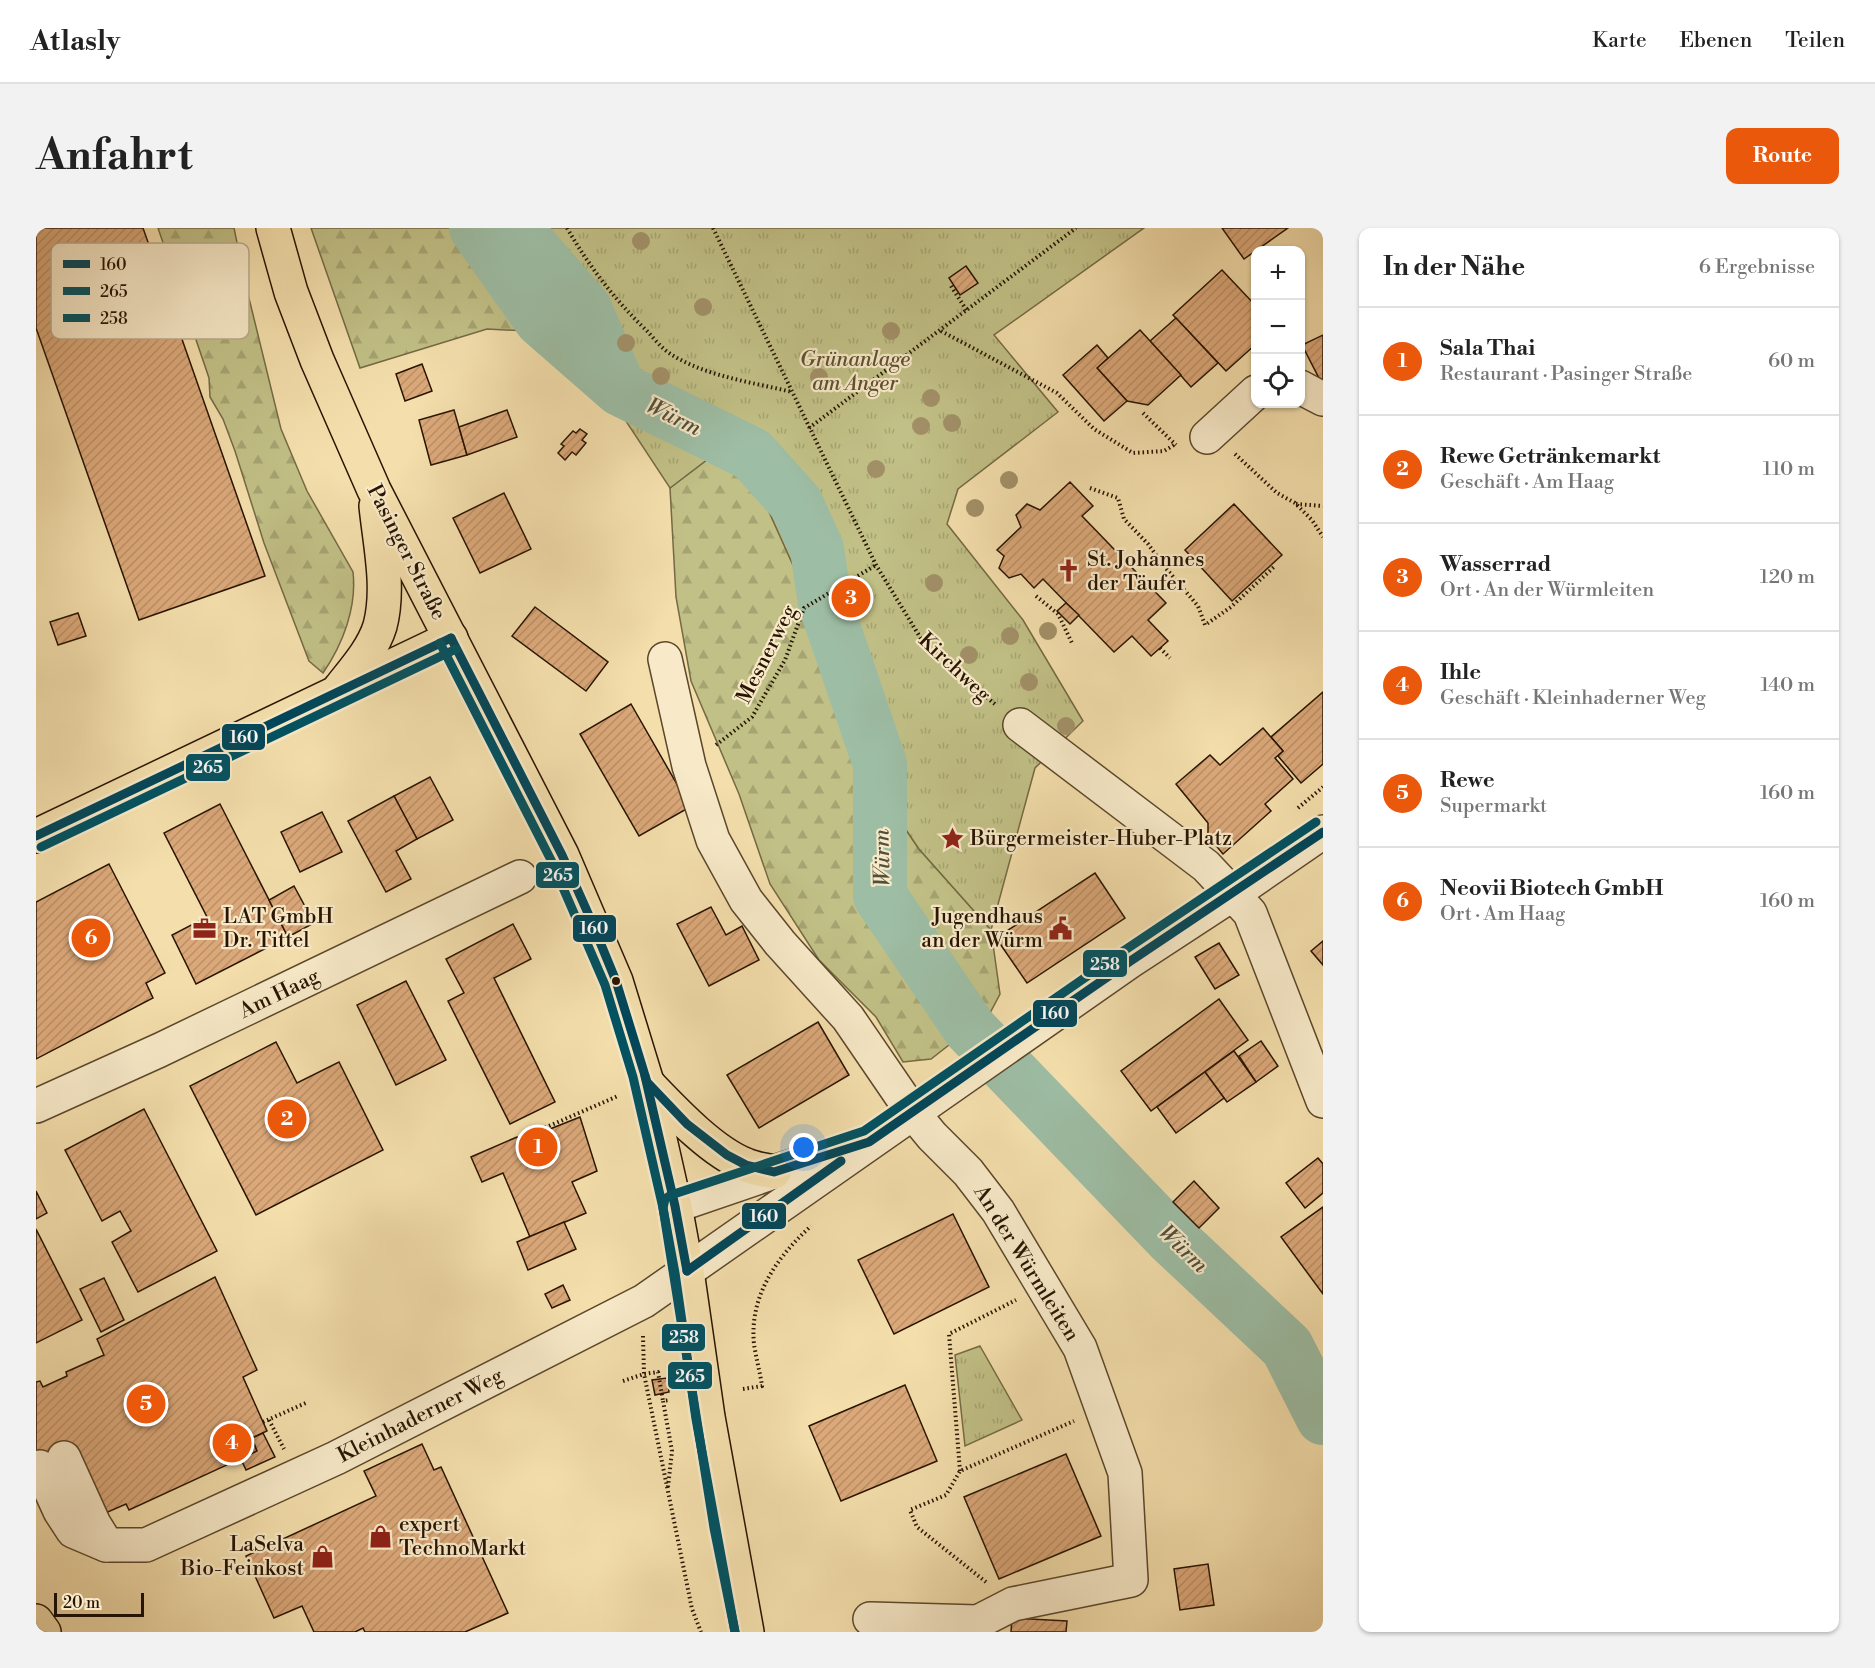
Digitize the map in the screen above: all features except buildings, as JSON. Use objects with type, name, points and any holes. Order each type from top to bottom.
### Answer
[{"type":"main road","name":"Pasinger Straße","points":[[273,228],[291,292],[316,360],[374,490],[572,877],[616,981],[646,1078],[675,1206],[687,1271],[708,1417],[747,1632]]},
{"type":"main road","points":[[338,691],[366,655],[379,628],[382,612],[384,588],[374,490]]},
{"type":"main road","points":[[36,836],[451,638]]},
{"type":"main road","points":[[646,1078],[687,1124],[727,1155],[746,1165],[774,1172]]},
{"type":"main road","points":[[36,1621],[44,1632]]},
{"type":"street","points":[[1305,390],[1323,399]]},
{"type":"street","points":[[1207,437],[1251,397]]},
{"type":"street","name":"An der Würmleiten","points":[[665,659],[689,766],[713,840],[746,900],[780,943],[848,1018],[913,1113],[932,1137],[968,1172],[998,1211],[1080,1348],[1125,1473],[1131,1580],[1013,1604],[978,1622],[870,1619]]},
{"type":"street","points":[[1020,725],[1206,866],[1250,913],[1323,1101]]},
{"type":"street","points":[[675,1206],[869,1142],[1129,962],[1323,832]]},
{"type":"street","name":"Am Haag","points":[[36,1106],[160,1050],[520,877]]},
{"type":"street","name":"Kleinhaderner Weg","points":[[52,1463],[107,1545],[146,1545],[336,1458],[644,1301],[869,1142]]},
{"type":"path","points":[[567,228],[584,257],[618,303],[668,352],[700,368],[792,392]]},
{"type":"path","name":"Kirchweg","points":[[712,228],[876,565],[923,642],[1020,725]]},
{"type":"path","points":[[809,428],[1076,228]]},
{"type":"path","points":[[951,286],[968,311]]},
{"type":"path","points":[[941,331],[1057,393],[1094,429],[1133,453],[1164,451],[1174,445],[1207,437],[1236,454],[1277,493],[1296,504],[1312,520],[1323,537]]},
{"type":"path","points":[[1143,413],[1174,445]]},
{"type":"path","points":[[1090,488],[1118,498],[1124,519],[1148,544],[1198,606],[1205,625],[1231,607],[1275,566]]},
{"type":"path","points":[[1296,504],[1323,506]]},
{"type":"path","name":"Mesnerweg","points":[[689,766],[752,717],[785,660],[804,608],[876,565]]},
{"type":"path","points":[[1036,596],[1058,614],[1072,643]]},
{"type":"path","points":[[1160,648],[1170,658]]},
{"type":"path","points":[[538,1146],[536,1142],[545,1138],[542,1129],[615,1098],[646,1078]]},
{"type":"path","points":[[743,1389],[762,1386],[754,1343],[757,1307],[768,1276],[792,1243],[815,1222]]},
{"type":"path","points":[[1013,1604],[917,1527],[910,1510],[946,1495],[960,1471],[949,1334],[1044,1287]]},
{"type":"path","points":[[642,1363],[692,1609],[701,1632]]},
{"type":"path","points":[[622,1381],[658,1372],[672,1452],[667,1491]]},
{"type":"path","points":[[663,1401],[670,1400]]},
{"type":"path","points":[[263,1422],[308,1402]]},
{"type":"path","points":[[960,1471],[1102,1408]]},
{"type":"green space","points":[[158,228],[234,228],[237,243],[163,243]]},
{"type":"green space","points":[[311,228],[458,228],[478,265],[527,331],[487,329],[360,368]]},
{"type":"green space","name":"Grünanlage am Anger","points":[[458,228],[1144,228],[994,335],[1058,412],[958,489],[947,524],[1023,620],[1083,721],[1035,768],[991,930],[919,849],[892,809],[893,774],[828,643],[749,467],[712,456],[670,488],[622,415],[527,331],[478,265]]},
{"type":"green space","points":[[249,298],[281,429],[307,491],[353,572],[351,612],[337,650],[323,673],[309,661],[264,543],[223,419],[210,397],[209,378],[196,339],[249,339]]},
{"type":"green space","points":[[712,456],[749,467],[828,643],[928,676],[892,809],[919,849],[991,930],[1000,994],[990,1013],[931,1059],[903,1062],[876,1017],[819,960],[770,884],[739,794],[691,681],[676,597],[670,488]]},
{"type":"green space","points":[[980,1346],[1022,1420],[965,1446],[955,1355]]},
{"type":"waterway","name":"Würm","points":[[476,228],[541,320],[620,389],[752,454],[796,503],[817,549],[825,603],[880,764],[880,896],[970,1029],[1171,1238],[1287,1347],[1323,1418]]},
{"type":"waterway","name":"Würm","points":[[515,228],[585,309],[614,376]]},
{"type":"transit line","name":"160","points":[[451,638],[562,855],[591,920],[616,981],[647,1082],[687,1124],[727,1155],[746,1165],[774,1172],[869,1142],[1129,962],[1323,832]]},
{"type":"transit line","name":"160","points":[[36,836],[451,638]]},
{"type":"transit line","name":"265","points":[[440,643],[551,860],[605,985],[633,1077],[663,1208],[675,1273],[696,1419],[735,1632]]},
{"type":"transit line","name":"265","points":[[41,847],[456,649]]},
{"type":"transit line","name":"258","points":[[735,1632],[714,1528],[663,1208],[665,1199],[671,1195],[864,1131],[1122,952],[1316,822]]},
{"type":"transit line","name":"160","points":[[645,1076],[675,1206],[687,1271]]},
{"type":"transit line","name":"160","points":[[687,1271],[841,1161]]},
{"type":"place","name":"St. Johannes der Täufer","points":[[1069,571]]},
{"type":"place","name":"Wasserrad","points":[[851,598]]},
{"type":"place","name":"Bürgermeister-Huber-Platz","points":[[952,838]]},
{"type":"place","name":"LAT GmbH Dr. Tittel","points":[[205,928]]},
{"type":"place","name":"Jugendhaus an der Würm","points":[[1061,928]]},
{"type":"place","name":"Neovii Biotech GmbH","points":[[91,938]]},
{"type":"place","name":"Rewe Getränkemarkt","points":[[287,1119]]},
{"type":"place","name":"Sala Thai","points":[[538,1147]]},
{"type":"place","name":"Rewe","points":[[146,1404]]},
{"type":"place","name":"Ihle","points":[[232,1443]]},
{"type":"place","name":"expert TechnoMarkt","points":[[381,1536]]},
{"type":"place","name":"LaSelva Bio-Feinkost","points":[[322,1556]]}]
